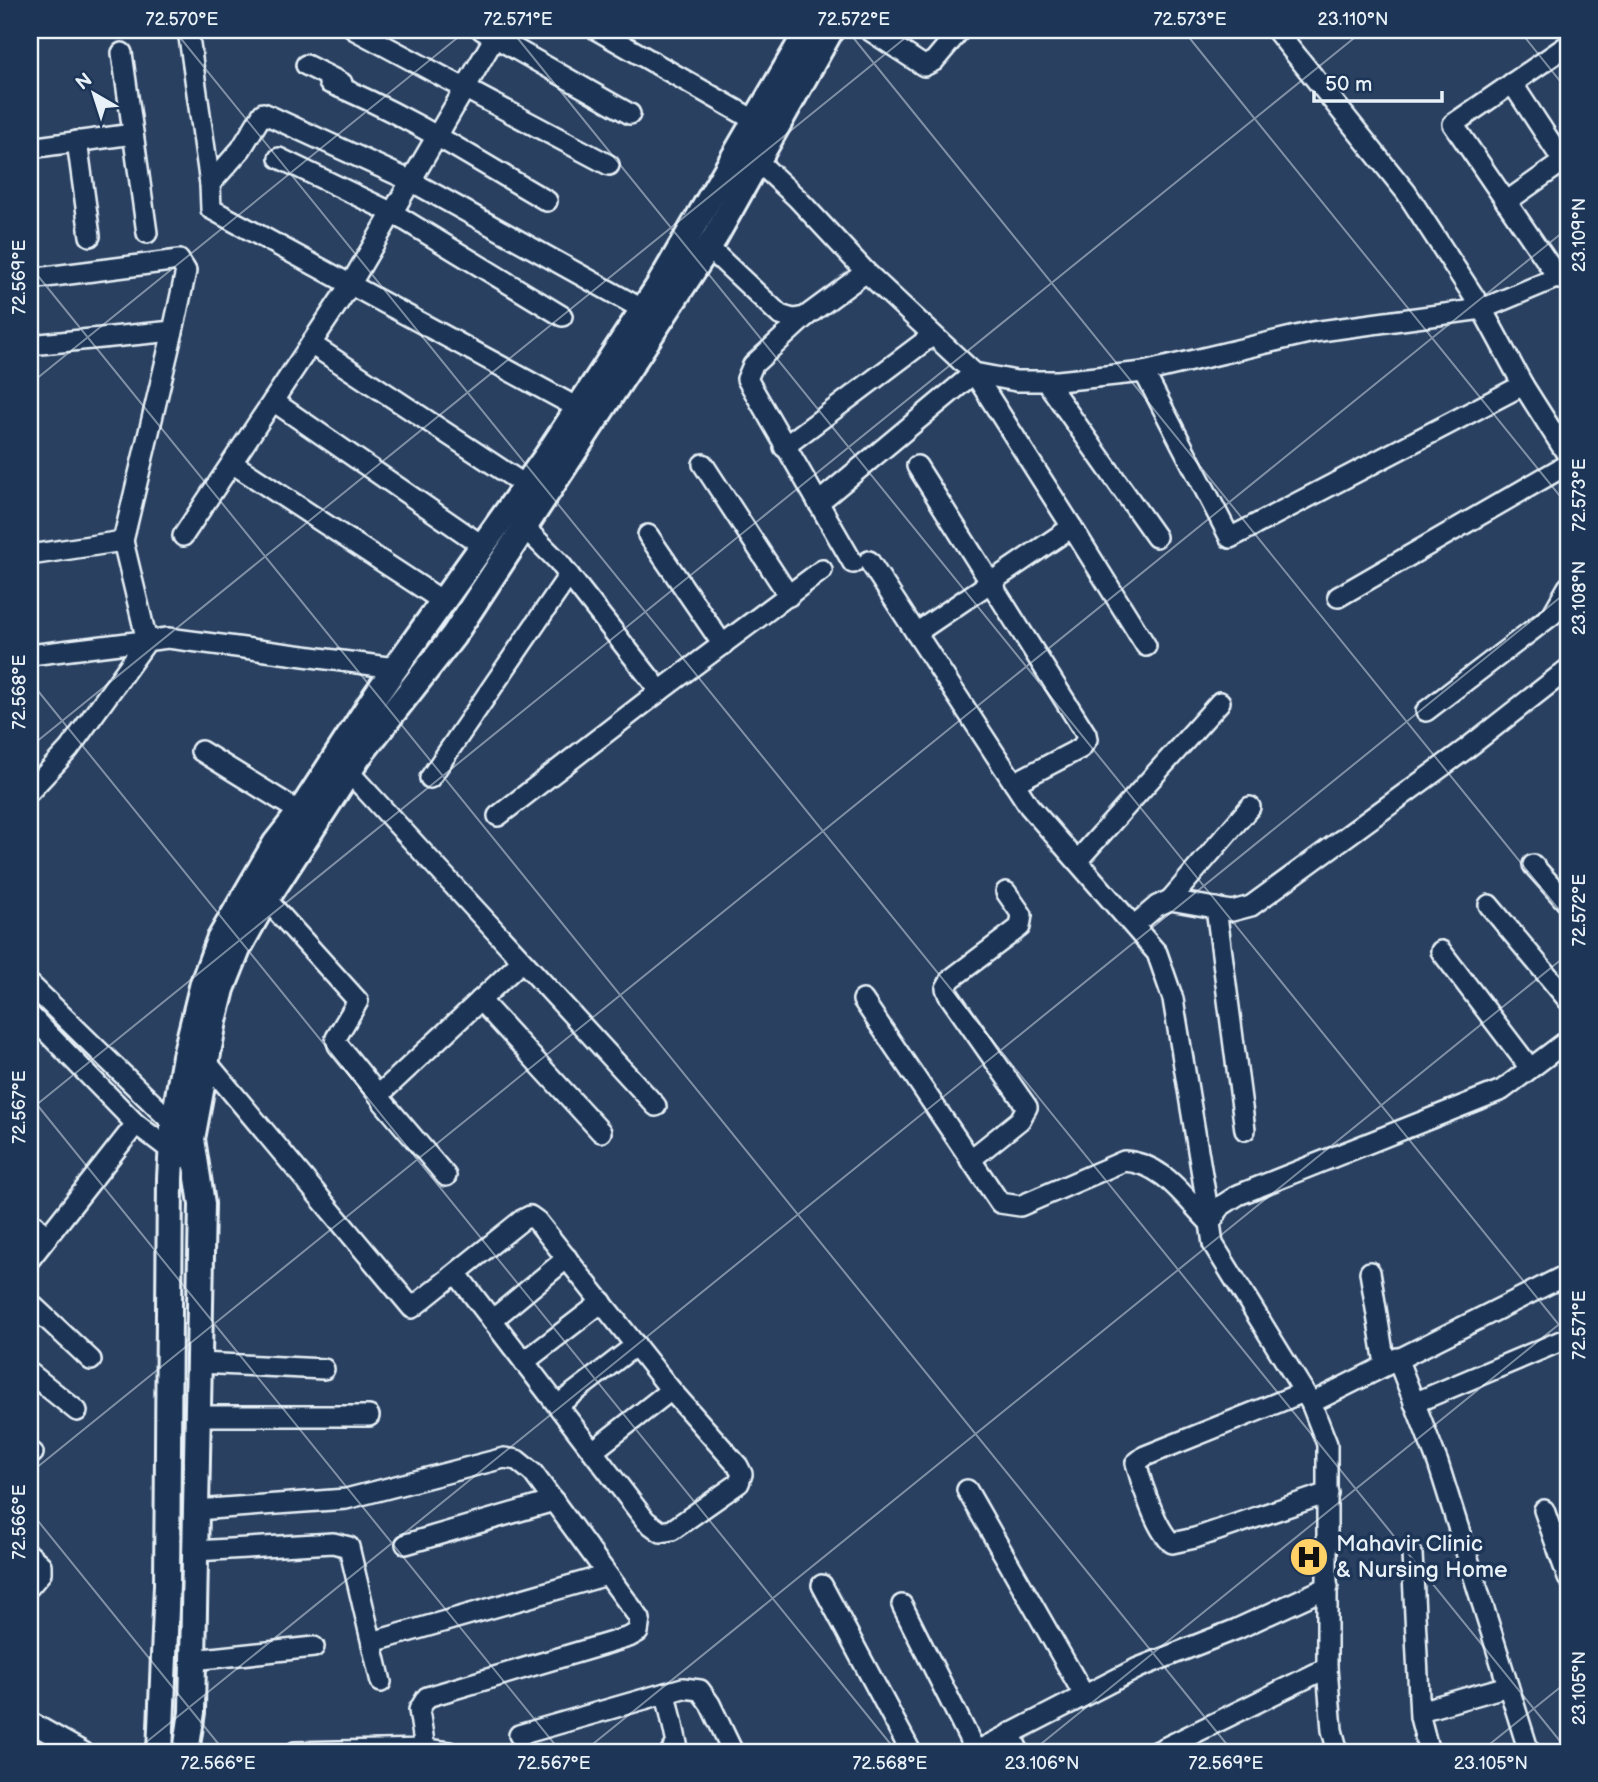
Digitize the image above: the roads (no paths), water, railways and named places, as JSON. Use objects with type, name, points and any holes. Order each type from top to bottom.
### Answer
[{"type":"main road","points":[[186,1752],[192,1712],[202,1204],[195,1170],[179,1138],[205,1060],[222,989],[238,949],[266,899],[349,772],[453,636],[708,247],[748,152],[754,120],[808,30]]},
{"type":"main road","points":[[160,1752],[167,1584],[170,1336],[167,1229],[179,1138],[185,1056],[203,983],[219,940],[275,844],[300,812],[395,668],[578,408],[831,30]]},
{"type":"street","points":[[188,30],[210,184],[211,209],[578,408]]},
{"type":"street","points":[[355,30],[609,164]]},
{"type":"street","points":[[597,30],[754,120]]},
{"type":"street","points":[[869,30],[924,66],[934,61],[960,30]]},
{"type":"street","points":[[1276,30],[1406,192],[1482,309],[1523,384],[1568,456]]},
{"type":"street","points":[[183,536],[350,285],[464,89],[492,32],[630,114]]},
{"type":"street","points":[[974,373],[1016,381],[1046,381],[1144,372],[1313,332],[1482,309],[1564,276],[1506,202],[1453,124],[1568,45]]},
{"type":"street","points":[[122,53],[147,233]]},
{"type":"street","points":[[306,65],[438,135],[547,201]]},
{"type":"street","points":[[329,83],[358,94],[438,135]]},
{"type":"street","points":[[1506,202],[1566,159],[1513,83]]},
{"type":"street","points":[[210,184],[241,149],[263,113],[411,181],[642,309]]},
{"type":"street","points":[[30,148],[133,134]]},
{"type":"street","points":[[77,141],[90,236]]},
{"type":"street","points":[[748,152],[797,198],[866,272],[974,373],[1146,646]]},
{"type":"street","points":[[279,158],[393,213],[562,316]]},
{"type":"street","points":[[708,247],[780,315],[793,319],[805,317]]},
{"type":"street","points":[[30,279],[179,260],[186,271],[123,541],[147,641],[69,749],[30,792]]},
{"type":"street","points":[[866,272],[805,317],[753,365],[747,379],[818,503],[916,633],[1029,806],[1136,924],[1157,953],[1173,999],[1213,1244],[1307,1397],[1327,1444],[1327,1668],[1332,1730],[1338,1752]]},
{"type":"street","points":[[30,345],[173,331]]},
{"type":"street","points":[[784,446],[933,335]]},
{"type":"street","points":[[311,344],[525,485]]},
{"type":"street","points":[[1144,372],[1230,538],[1523,384]]},
{"type":"street","points":[[818,503],[974,373]]},
{"type":"street","points":[[1046,381],[1156,537]]},
{"type":"street","points":[[274,401],[483,546]]},
{"type":"street","points":[[232,463],[444,602]]},
{"type":"street","points":[[703,464],[789,596]]},
{"type":"street","points":[[1338,597],[1568,464]]},
{"type":"street","points":[[917,466],[1087,739],[1081,748],[1014,783]]},
{"type":"street","points":[[523,526],[569,575],[660,691]]},
{"type":"street","points":[[916,633],[1072,527]]},
{"type":"street","points":[[648,535],[723,645]]},
{"type":"street","points":[[30,555],[123,541]]},
{"type":"street","points":[[498,816],[822,570]]},
{"type":"street","points":[[430,778],[569,575]]},
{"type":"street","points":[[1426,711],[1552,615],[1568,587]]},
{"type":"street","points":[[30,655],[168,638],[395,668]]},
{"type":"street","points":[[1170,900],[1232,911],[1251,906],[1466,749],[1568,669]]},
{"type":"street","points":[[1078,860],[1220,702]]},
{"type":"street","points":[[201,751],[300,812]]},
{"type":"street","points":[[349,772],[656,1105]]},
{"type":"street","points":[[1136,924],[1157,906],[1170,900],[1250,807]]},
{"type":"street","points":[[1533,865],[1568,904]]},
{"type":"street","points":[[970,1160],[1020,1120],[1027,1107],[946,988],[951,979],[1020,927],[1022,915],[1006,892]]},
{"type":"street","points":[[266,899],[358,1001],[337,1038],[338,1045],[446,1176]]},
{"type":"street","points":[[1489,905],[1568,1000]]},
{"type":"street","points":[[1216,908],[1245,1130]]},
{"type":"street","points":[[1441,951],[1530,1068]]},
{"type":"street","points":[[380,1097],[383,1088],[522,961]]},
{"type":"street","points":[[30,984],[179,1138]]},
{"type":"street","points":[[480,1000],[601,1132]]},
{"type":"street","points":[[863,1000],[1000,1203],[1020,1206],[1124,1161],[1137,1161],[1154,1166],[1210,1223]]},
{"type":"street","points":[[30,1015],[136,1124],[179,1138]]},
{"type":"street","points":[[1210,1223],[1221,1206],[1238,1195],[1502,1090],[1568,1040]]},
{"type":"street","points":[[205,1060],[412,1308],[456,1273],[530,1216],[567,1258],[671,1390],[738,1466],[741,1474],[739,1483],[671,1530],[661,1532],[646,1521],[456,1273]]},
{"type":"street","points":[[30,1259],[136,1124]]},
{"type":"street","points":[[30,1221],[47,1237]]},
{"type":"street","points":[[492,1320],[567,1258]]},
{"type":"street","points":[[1370,1272],[1391,1361],[1414,1403],[1438,1462],[1529,1752]]},
{"type":"street","points":[[1328,1493],[1195,1538],[1172,1543],[1158,1522],[1136,1463],[1145,1456],[1307,1397],[1391,1361],[1562,1276]]},
{"type":"street","points":[[524,1362],[602,1302]]},
{"type":"street","points":[[30,1303],[91,1360]]},
{"type":"street","points":[[1414,1403],[1568,1338]]},
{"type":"street","points":[[558,1405],[636,1345]]},
{"type":"street","points":[[199,1363],[324,1369]]},
{"type":"street","points":[[30,1373],[77,1411]]},
{"type":"street","points":[[593,1451],[671,1390]]},
{"type":"street","points":[[198,1416],[369,1416]]},
{"type":"street","points":[[196,1510],[346,1499],[504,1458],[517,1460],[533,1473],[640,1619],[638,1632],[427,1697],[419,1710],[425,1749]]},
{"type":"street","points":[[967,1490],[1084,1695]]},
{"type":"street","points":[[406,1544],[554,1501]]},
{"type":"street","points":[[1544,1510],[1568,1578]]},
{"type":"street","points":[[195,1551],[344,1544],[351,1550],[382,1682]]},
{"type":"street","points":[[1412,1554],[1420,1711],[1429,1752]]},
{"type":"street","points":[[30,1555],[41,1565],[41,1573],[30,1586]]},
{"type":"street","points":[[372,1642],[607,1575]]},
{"type":"street","points":[[822,1585],[911,1752]]},
{"type":"street","points":[[902,1605],[975,1752],[1084,1695],[1328,1587]]},
{"type":"street","points":[[193,1660],[314,1647]]},
{"type":"street","points":[[1156,1752],[1327,1668]]},
{"type":"street","points":[[1420,1711],[1508,1686]]},
{"type":"street","points":[[519,1735],[683,1688],[700,1690],[710,1704],[733,1752]]},
{"type":"street","points":[[666,1693],[677,1744],[671,1752]]},
{"type":"street","points":[[30,1722],[83,1752]]},
{"type":"street","points":[[1010,1733],[1019,1752]]},
{"type":"street","points":[[295,1752],[425,1749],[450,1752]]},
{"type":"street","points":[[186,1752],[205,1752]]},
{"type":"place","name":"Mahavir Clinic & Nursing Home","points":[[1309,1557]]}]
